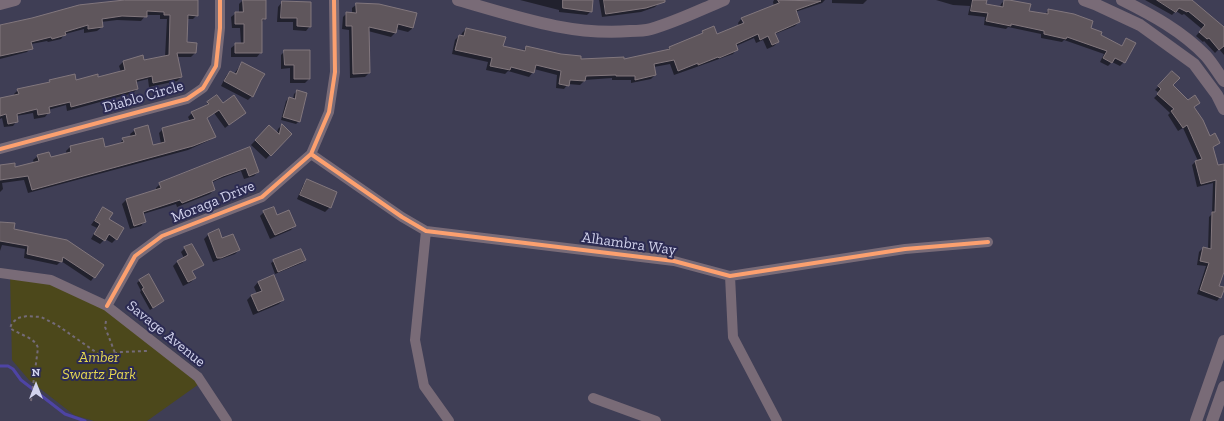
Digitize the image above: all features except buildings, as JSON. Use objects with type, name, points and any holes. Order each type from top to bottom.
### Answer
[{"type":"street","points":[[0,4],[16,0]]},
{"type":"street","name":"Diablo Circle","points":[[0,148],[187,99],[203,88],[216,66],[220,28],[220,0]]},
{"type":"street","name":"Moraga Drive","points":[[107,306],[135,256],[162,236],[262,196],[311,154],[329,112],[335,72],[334,0]]},
{"type":"street","points":[[458,0],[561,28],[584,32],[612,33],[650,29],[683,18],[724,0]]},
{"type":"street","points":[[1084,0],[1140,25],[1194,64],[1217,95],[1224,109]]},
{"type":"street","points":[[1122,0],[1177,30],[1206,57],[1224,81]]},
{"type":"street","name":"Alhambra Way","points":[[311,154],[402,217],[426,231],[674,261],[730,276],[905,249],[988,242]]},
{"type":"street","points":[[426,231],[415,340],[424,386],[448,421]]},
{"type":"street","name":"Savage Avenue","points":[[0,273],[51,280],[107,306],[198,377],[227,421]]},
{"type":"street","points":[[730,276],[733,337],[777,421]]},
{"type":"street","points":[[1201,420],[1224,341]]},
{"type":"street","points":[[1212,421],[1224,388]]},
{"type":"street","points":[[593,398],[656,421]]},
{"type":"path","points":[[31,401],[38,352],[37,345],[35,342],[10,328],[14,320],[27,316],[46,319],[100,355],[104,356],[115,353],[157,351],[161,348]]},
{"type":"path","points":[[106,321],[105,327],[115,353]]},
{"type":"green space","name":"Amber Swartz Park","points":[[10,274],[47,283],[104,306],[199,384],[147,421],[94,421],[74,415],[29,380],[12,360]]},
{"type":"waterway","points":[[0,366],[8,366],[13,369],[21,380],[65,414],[85,421]]},
{"type":"cycle path","points":[[0,149],[187,99],[203,88],[216,66],[220,28],[220,0]]},
{"type":"cycle path","points":[[107,306],[135,256],[162,236],[262,197],[311,154],[329,112],[335,72],[334,0]]},
{"type":"cycle path","points":[[311,154],[402,217],[426,231],[674,261],[730,276],[905,249],[988,242]]}]
